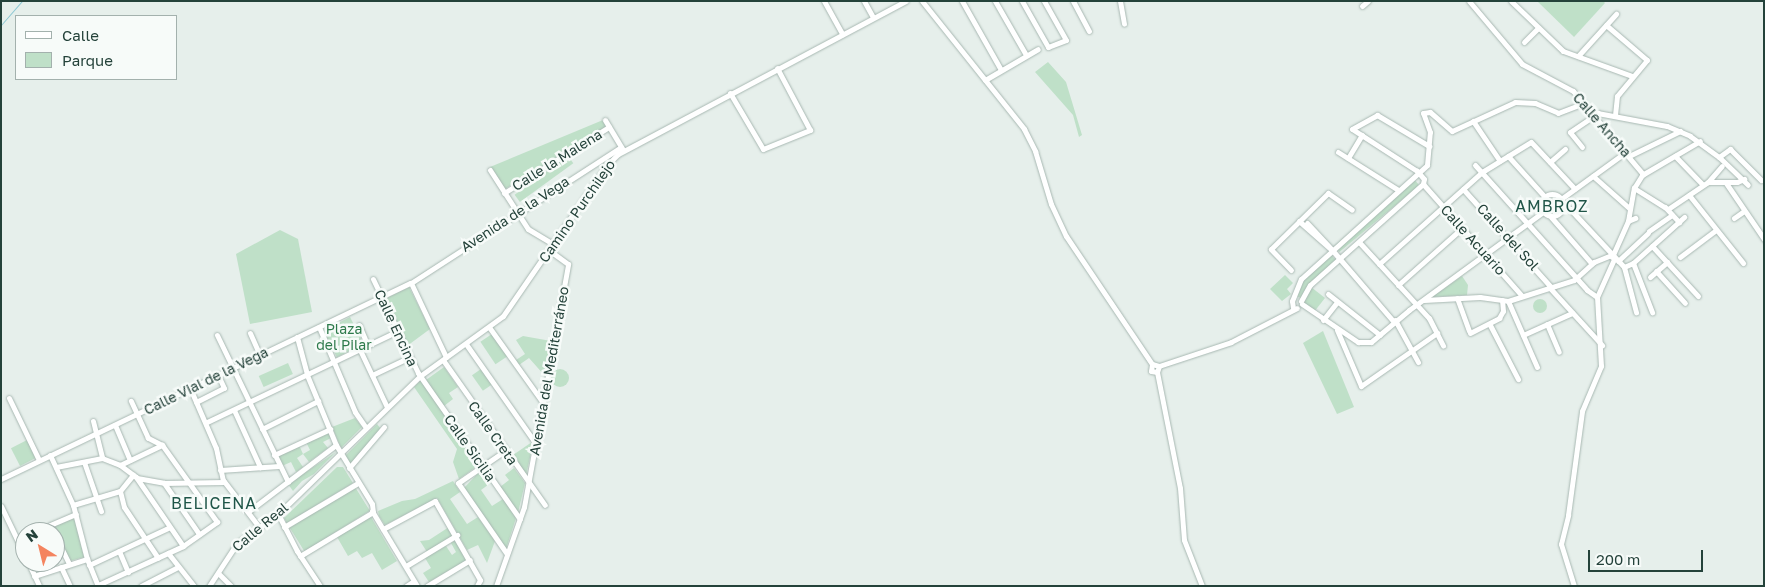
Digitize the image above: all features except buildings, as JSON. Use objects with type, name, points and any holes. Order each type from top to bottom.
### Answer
[{"type":"street","points":[[824,1],[842,34]]},
{"type":"street","points":[[864,1],[873,17]]},
{"type":"street","name":"Camino Purchilejo","points":[[884,11],[898,1]]},
{"type":"street","name":"Camino Purchilejo","points":[[341,454],[420,376],[489,327],[512,306],[603,164],[614,154],[906,1]]},
{"type":"street","points":[[916,1],[923,4],[1014,115],[1030,141],[1055,215],[1066,236],[1152,364],[1159,366],[1231,342],[1297,307],[1310,285],[1422,184],[1424,179],[1352,129],[1376,115],[1430,146]]},
{"type":"street","points":[[971,1],[963,3],[1001,70]]},
{"type":"street","points":[[995,1],[1026,55]]},
{"type":"street","points":[[1022,1],[1048,47],[1066,40],[1044,1]]},
{"type":"street","points":[[1073,1],[1089,31]]},
{"type":"street","points":[[1362,6],[1368,1]]},
{"type":"street","name":"Calle Ancha","points":[[1469,1],[1522,64],[1573,91],[1596,113],[1643,174]]},
{"type":"street","points":[[1511,1],[1563,51],[1632,76]]},
{"type":"street","points":[[1121,2],[1124,24]]},
{"type":"street","points":[[1578,56],[1616,14]]},
{"type":"street","points":[[1606,25],[1646,60],[1617,96],[1615,114]]},
{"type":"street","points":[[1524,42],[1538,28]]},
{"type":"street","points":[[986,80],[1038,49]]},
{"type":"street","points":[[730,93],[763,149],[810,130],[777,68]]},
{"type":"street","points":[[1543,212],[1395,321],[1371,342],[1361,343],[1337,330],[1311,312],[1291,303],[1295,298],[1300,279],[1427,165],[1430,132],[1423,113],[1430,112],[1452,131],[1515,102],[1535,103],[1558,112],[1584,103]]},
{"type":"street","points":[[1582,147],[1570,132],[1596,113],[1615,114],[1680,132],[1700,141],[1719,156],[1748,185]]},
{"type":"street","name":"Calle la Malena","points":[[605,120],[622,149]]},
{"type":"street","points":[[1473,121],[1500,161]]},
{"type":"street","name":"Calle la Malena","points":[[504,193],[609,127]]},
{"type":"street","points":[[1561,199],[1627,154],[1680,132]]},
{"type":"street","points":[[1348,158],[1362,135]]},
{"type":"street","points":[[1574,586],[1561,544],[1568,515],[1582,411],[1588,393],[1598,378],[1602,345],[1597,297],[1628,221],[1634,188],[1643,174],[1700,141]]},
{"type":"street","points":[[1379,264],[1482,172],[1531,142],[1575,189]]},
{"type":"street","points":[[1550,162],[1565,149]]},
{"type":"street","points":[[1719,156],[1730,149],[1761,180]]},
{"type":"street","points":[[1338,152],[1398,190]]},
{"type":"street","name":"Avenida de la Vega","points":[[411,283],[517,212],[603,164],[614,154]]},
{"type":"street","points":[[1508,156],[1545,197]]},
{"type":"street","points":[[1675,156],[1705,184],[1726,183],[1744,179]]},
{"type":"street","points":[[1475,165],[1576,278],[1597,297]]},
{"type":"street","points":[[1668,209],[1705,184],[1709,177],[1722,166]]},
{"type":"street","points":[[490,170],[528,229],[553,244]]},
{"type":"street","points":[[1593,176],[1629,208]]},
{"type":"street","points":[[1726,183],[1764,239]]},
{"type":"street","name":"Calle Acuario","points":[[1422,184],[1522,296]]},
{"type":"street","points":[[1634,188],[1668,209],[1678,222]]},
{"type":"street","name":"Calle del Sol","points":[[1463,189],[1602,345]]},
{"type":"street","points":[[1290,270],[1271,248],[1328,193],[1352,210]]},
{"type":"street","points":[[1551,217],[1560,213],[1563,207],[1561,199],[1553,194],[1545,197],[1541,204],[1543,212],[1551,217],[1592,264]]},
{"type":"street","points":[[1689,195],[1743,263]]},
{"type":"street","points":[[1563,207],[1570,209],[1624,267],[1636,312]]},
{"type":"street","points":[[1734,218],[1744,211]]},
{"type":"street","points":[[1424,300],[1458,298],[1505,300],[1550,287],[1576,278],[1592,264],[1614,258],[1672,215]]},
{"type":"street","points":[[1624,267],[1633,263],[1684,216]]},
{"type":"street","points":[[1628,221],[1635,218]]},
{"type":"street","points":[[1300,220],[1333,251],[1395,321],[1413,350],[1418,362]]},
{"type":"street","points":[[1398,285],[1462,228]]},
{"type":"street","points":[[1680,257],[1716,230]]},
{"type":"street","points":[[1359,242],[1417,305],[1437,333],[1443,346]]},
{"type":"street","points":[[1652,246],[1698,296]]},
{"type":"street","name":"Avenida del Mediterráneo","points":[[496,586],[520,519],[529,483],[568,264],[549,250]]},
{"type":"street","points":[[1650,277],[1667,262]]},
{"type":"street","points":[[1633,263],[1652,312]]},
{"type":"street","points":[[1656,271],[1685,303]]},
{"type":"street","name":"Calle Encina","points":[[373,279],[420,376]]},
{"type":"street","name":"Calle Vial de la Vega","points":[[1,478],[411,283]]},
{"type":"street","name":"Calle Creta","points":[[411,283],[444,358],[545,505]]},
{"type":"street","points":[[1328,294],[1380,335]]},
{"type":"street","points":[[1295,298],[1297,307]]},
{"type":"street","points":[[1458,298],[1460,313],[1469,332],[1490,325],[1503,311],[1505,300]]},
{"type":"street","points":[[1505,300],[1537,367]]},
{"type":"street","points":[[1323,320],[1337,302]]},
{"type":"street","points":[[1523,335],[1572,313]]},
{"type":"street","points":[[1547,324],[1559,352]]},
{"type":"street","points":[[1490,325],[1518,379]]},
{"type":"street","points":[[359,326],[368,346]]},
{"type":"street","points":[[319,327],[355,412],[366,428]]},
{"type":"street","points":[[489,327],[544,404]]},
{"type":"street","points":[[1337,330],[1361,386],[1437,333]]},
{"type":"street","points":[[207,422],[398,331]]},
{"type":"street","points":[[250,333],[260,355]]},
{"type":"street","points":[[217,335],[288,482]]},
{"type":"street","points":[[298,337],[307,374],[336,445],[373,512],[416,583],[406,586]]},
{"type":"street","points":[[466,344],[536,444]]},
{"type":"street","points":[[360,350],[387,407]]},
{"type":"street","points":[[372,375],[410,357]]},
{"type":"street","points":[[1152,364],[1151,371],[1157,372]]},
{"type":"street","points":[[1159,366],[1157,372],[1180,488],[1184,540],[1202,586]]},
{"type":"street","points":[[196,402],[224,388],[218,375]]},
{"type":"street","name":"Calle Sicilia","points":[[420,376],[520,519]]},
{"type":"street","points":[[190,388],[207,422],[224,482],[249,511],[259,527]]},
{"type":"street","points":[[9,398],[39,460]]},
{"type":"street","points":[[50,455],[73,505],[87,559],[98,585],[183,546],[217,522],[162,445],[148,438],[131,402]]},
{"type":"street","points":[[262,429],[318,402]]},
{"type":"street","points":[[234,410],[260,467]]},
{"type":"street","points":[[93,421],[98,433],[102,458]]},
{"type":"street","points":[[115,425],[125,462],[183,546]]},
{"type":"street","points":[[349,469],[384,427]]},
{"type":"street","points":[[274,455],[330,429]]},
{"type":"street","points":[[56,467],[102,458],[125,462],[162,445]]},
{"type":"street","points":[[249,511],[336,445]]},
{"type":"street","points":[[506,450],[458,483],[507,554]]},
{"type":"street","name":"Calle Real","points":[[209,586],[237,543],[278,514],[341,454]]},
{"type":"street","points":[[84,462],[101,511]]},
{"type":"street","points":[[220,470],[279,466]]},
{"type":"street","points":[[349,469],[361,490]]},
{"type":"street","points":[[134,476],[164,483],[224,482]]},
{"type":"street","points":[[73,505],[120,491],[134,476]]},
{"type":"street","points":[[164,483],[199,534]]},
{"type":"street","points":[[284,527],[356,484]]},
{"type":"street","points":[[120,491],[124,507],[148,538],[158,558]]},
{"type":"street","points":[[383,529],[436,501],[458,535],[480,580],[477,586]]},
{"type":"street","points":[[1,506],[15,535]]},
{"type":"street","points":[[300,556],[373,512]]},
{"type":"street","points":[[57,522],[76,514]]},
{"type":"street","points":[[278,514],[300,556],[320,586]]},
{"type":"street","points":[[89,565],[170,527]]},
{"type":"street","points":[[406,566],[458,535]]},
{"type":"street","points":[[119,551],[128,572]]},
{"type":"street","points":[[168,553],[194,586]]},
{"type":"street","points":[[65,556],[69,564]]},
{"type":"street","points":[[65,566],[87,559]]},
{"type":"street","points":[[427,586],[470,560]]},
{"type":"street","points":[[141,586],[178,568]]},
{"type":"street","points":[[32,572],[39,586]]},
{"type":"street","points":[[34,576],[46,572]]},
{"type":"street","points":[[63,572],[70,586]]},
{"type":"street","points":[[218,573],[232,586]]},
{"type":"green space","points":[[1537,1],[1603,1],[1605,3],[1574,37]]},
{"type":"green space","points":[[1048,62],[1066,82],[1082,135],[1079,137],[1073,115],[1035,72]]},
{"type":"green space","points":[[603,120],[607,126],[505,189],[490,167]]},
{"type":"green space","points":[[568,156],[573,163],[520,202],[515,195]]},
{"type":"green space","points":[[1414,179],[1419,185],[1339,252],[1334,246]]},
{"type":"green space","points":[[280,230],[298,239],[312,312],[250,324],[236,254]]},
{"type":"green space","points":[[1331,255],[1336,260],[1301,298],[1296,296],[1302,279]]},
{"type":"green space","points":[[1285,275],[1293,283],[1287,289],[1291,294],[1282,301],[1270,289]]},
{"type":"green space","points":[[1462,276],[1468,285],[1467,295],[1432,297]]},
{"type":"green space","points":[[409,287],[430,329],[407,346],[385,299]]},
{"type":"green space","points":[[1311,287],[1325,298],[1314,312],[1304,303]]},
{"type":"green space","points":[[1537,299],[1543,299],[1547,306],[1543,313],[1537,313],[1533,309],[1533,303]]},
{"type":"green space","name":"Plaza del Pilar","points":[[350,317],[364,344],[337,357],[323,331]]},
{"type":"green space","points":[[1323,331],[1354,407],[1337,414],[1303,343]]},
{"type":"green space","points":[[492,334],[507,356],[495,364],[480,342]]},
{"type":"green space","points":[[523,336],[551,341],[545,376],[529,358],[519,365],[516,360],[525,354],[516,340]]},
{"type":"green space","points":[[288,363],[293,374],[264,387],[259,376]]},
{"type":"green space","points":[[444,367],[458,387],[449,393],[453,399],[444,406],[426,380]]},
{"type":"green space","points":[[481,369],[492,385],[483,391],[472,375]]},
{"type":"green space","points":[[556,369],[564,369],[569,374],[567,385],[556,387],[551,382],[551,374]]},
{"type":"green space","points":[[421,380],[479,465],[459,479],[453,462],[457,449],[414,387]]},
{"type":"green space","points":[[355,418],[362,427],[341,448],[332,427]]},
{"type":"green space","points":[[377,424],[381,429],[352,466],[345,456]]},
{"type":"green space","points":[[328,431],[331,438],[323,442],[328,448],[309,462],[303,454],[310,450],[306,442]]},
{"type":"green space","points":[[27,440],[36,458],[20,466],[11,448]]},
{"type":"green space","points":[[532,442],[533,444],[526,475],[513,455]]},
{"type":"green space","points":[[299,445],[303,454],[297,458],[303,467],[296,472],[291,462],[282,466],[277,456]]},
{"type":"green space","points":[[336,452],[314,474],[302,481],[293,491],[288,484]]},
{"type":"green space","points":[[337,467],[343,467],[353,483],[287,523],[284,518]]},
{"type":"green space","points":[[514,468],[525,483],[518,513],[500,487],[509,480],[505,475]]},
{"type":"green space","points":[[482,469],[492,482],[481,490],[492,506],[503,499],[516,518],[506,549],[464,488]]},
{"type":"green space","points":[[453,481],[460,492],[450,499],[467,524],[478,517],[495,541],[487,563],[478,545],[467,550],[437,498],[385,525],[379,516],[378,511],[402,501],[415,499]]},
{"type":"green space","points":[[355,487],[370,511],[305,552],[290,528]]},
{"type":"green space","points":[[74,517],[84,557],[70,561],[65,551],[65,522],[62,522]]},
{"type":"green space","points":[[371,517],[397,561],[382,570],[372,553],[362,558],[357,551],[348,556],[337,537]]},
{"type":"green space","points":[[449,527],[454,535],[427,552],[420,541],[429,540]]},
{"type":"green space","points":[[457,539],[467,560],[429,582],[423,573],[431,568],[425,558],[446,546],[452,555],[456,552],[451,543]]},
{"type":"waterway","points":[[1,25],[22,1]]},
{"type":"district","name":"AMBROZ","points":[[1552,206]]},
{"type":"district","name":"BELICENA","points":[[214,503]]}]
